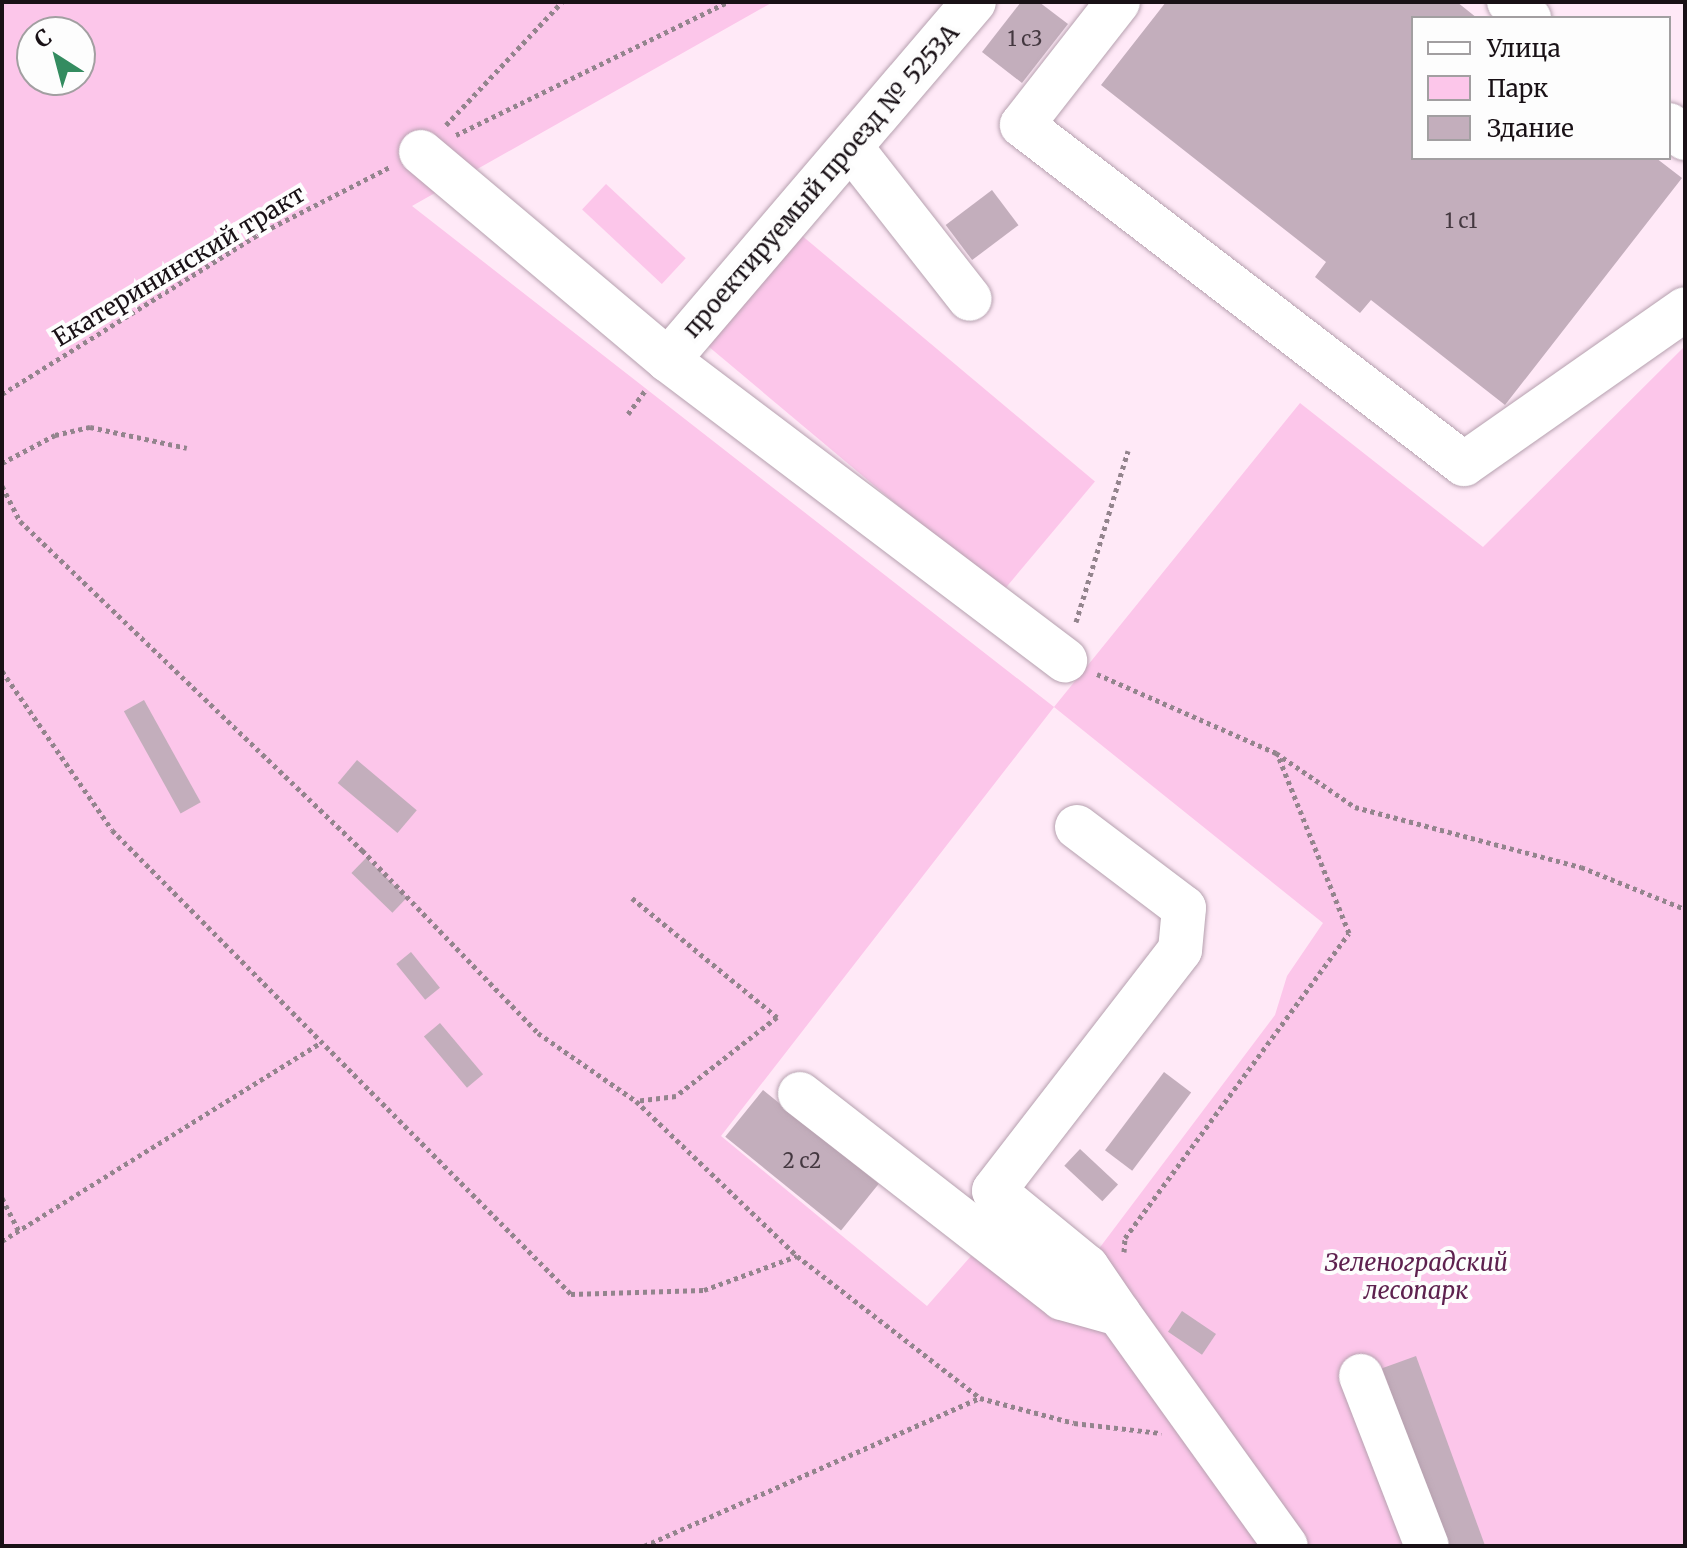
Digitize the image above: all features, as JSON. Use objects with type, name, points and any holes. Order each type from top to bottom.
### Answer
[{"type":"lane","name":"проектируемый проезд № 5253А","points":[[668,360],[853,150],[974,2]]},
{"type":"lane","points":[[1118,2],[1022,125],[1464,464],[1685,309]]},
{"type":"lane","points":[[1509,2],[1526,16]]},
{"type":"lane","points":[[853,150],[970,299]]},
{"type":"lane","points":[[421,152],[668,360],[1065,660]]},
{"type":"lane","points":[[1077,827],[1184,908],[1180,950],[994,1191],[1087,1267],[1286,1546]]},
{"type":"lane","points":[[800,1094],[1062,1298],[1119,1314]]},
{"type":"lane","points":[[1361,1376],[1427,1546]]},
{"type":"path","points":[[421,152],[562,2]]},
{"type":"path","name":"Екатерининский тракт","points":[[2,394],[257,235],[728,2]]},
{"type":"path","points":[[2,463],[55,435],[90,427],[187,448]]},
{"type":"path","points":[[1128,451],[1065,660],[1276,753],[1355,807],[1581,867],[1685,909]]},
{"type":"path","points":[[2,486],[20,521],[362,850],[538,1033],[636,1101],[797,1256],[980,1398],[1074,1423],[1210,1439]]},
{"type":"path","points":[[2,671],[112,830],[571,1294],[704,1290],[797,1256]]},
{"type":"path","points":[[1119,1314],[1125,1238],[1349,933],[1276,753]]},
{"type":"path","points":[[632,898],[777,1017],[676,1096],[636,1101]]},
{"type":"path","points":[[2,1241],[320,1043]]},
{"type":"path","points":[[2,1198],[18,1230]]},
{"type":"path","points":[[644,1546],[980,1398]]},
{"type":"green space","name":"Зеленоградский лесопарк","points":[[2,2],[773,2],[412,206],[1054,707],[1300,403],[1483,547],[1685,346],[1685,1546],[2,1546]],"holes":[[[1054,707],[1323,923],[1287,976],[1275,1015],[1052,1311],[971,1256],[927,1306],[721,1136]]]},
{"type":"green space","points":[[606,184],[686,258],[662,284],[582,210]]},
{"type":"green space","points":[[800,234],[1095,481],[1002,593],[707,345]]},
{"type":"building","points":[[1021,2],[1039,2],[1068,24],[1022,83],[982,52]]},
{"type":"building","points":[[1166,2],[1457,2],[1474,16],[1411,16],[1411,160],[1659,160],[1682,178],[1505,405],[1371,300],[1360,313],[1315,277],[1326,262],[1101,85]]},
{"type":"building","points":[[992,190],[1018,225],[972,260],[946,225]]},
{"type":"building","points":[[144,700],[201,802],[181,813],[124,711]]},
{"type":"building","points":[[357,760],[417,810],[397,833],[338,783]]},
{"type":"building","points":[[366,858],[407,898],[392,913],[351,873]]},
{"type":"building","points":[[411,952],[440,988],[425,1000],[396,964]]},
{"type":"building","points":[[440,1023],[483,1074],[467,1088],[424,1036]]},
{"type":"building","points":[[1164,1072],[1191,1092],[1132,1171],[1105,1150]]},
{"type":"building","points":[[763,1090],[879,1184],[841,1230],[725,1137]]},
{"type":"building","points":[[1080,1149],[1118,1184],[1102,1201],[1064,1166]]},
{"type":"building","points":[[1182,1311],[1216,1334],[1202,1355],[1168,1332]]},
{"type":"building","points":[[1416,1356],[1485,1546],[1447,1546],[1382,1368]]}]
